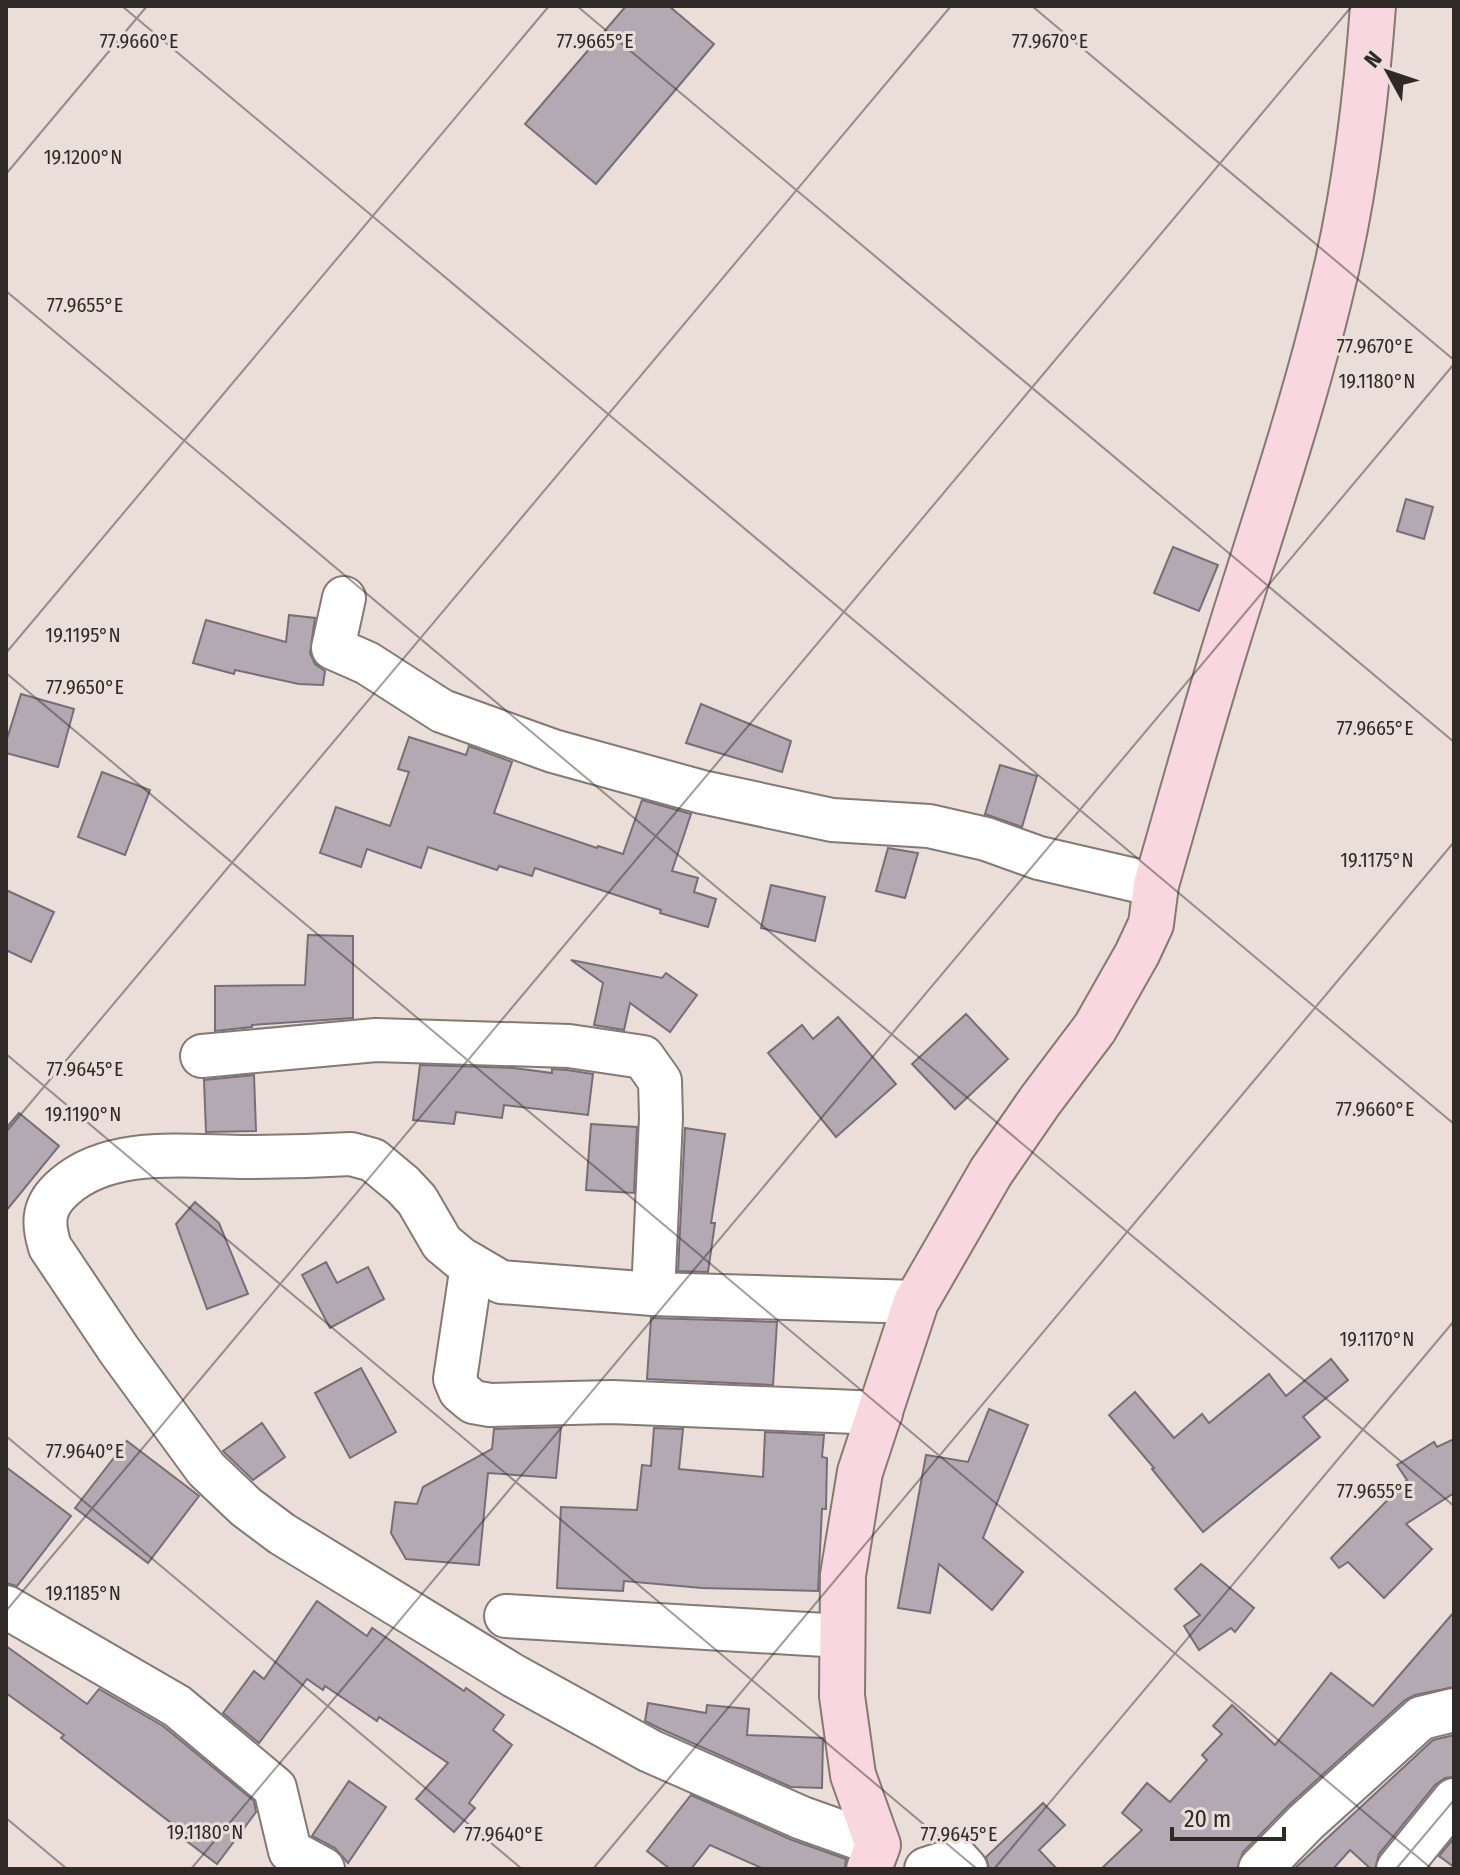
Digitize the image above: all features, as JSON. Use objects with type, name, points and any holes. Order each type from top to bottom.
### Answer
[{"type":"main road","points":[[873,1857],[853,1775],[842,1696],[843,1575],[858,1487],[916,1302],[991,1172],[1095,1028],[1151,924],[1156,885],[1228,637],[1303,400],[1333,286],[1353,189],[1367,84],[1373,6]]},
{"type":"street","points":[[344,598],[333,648],[367,663],[442,711],[526,742],[702,792],[832,820],[929,826],[986,839],[1039,858],[1156,885]]},
{"type":"street","points":[[202,1056],[376,1040],[569,1046],[643,1057],[660,1081],[653,1294]]},
{"type":"street","points":[[873,1857],[802,1818],[650,1751],[514,1676],[282,1534],[246,1507],[206,1469],[119,1350],[50,1247],[43,1227],[44,1215],[61,1189],[82,1172],[106,1164],[148,1157],[351,1154],[373,1160],[403,1185],[417,1200],[442,1243],[501,1282],[653,1294],[916,1302]]},
{"type":"street","points":[[472,1265],[455,1379],[460,1391],[473,1402],[516,1405],[612,1402],[881,1413]]},
{"type":"street","points":[[6,1607],[177,1706],[275,1788],[290,1851],[323,1869]]},
{"type":"street","points":[[506,1616],[842,1636]]},
{"type":"street","points":[[1260,1869],[1306,1822],[1421,1718],[1454,1710]]},
{"type":"street","points":[[1398,1869],[1454,1800]]},
{"type":"street","points":[[926,1869],[957,1859],[966,1869]]},
{"type":"building","points":[[626,6],[669,6],[714,44],[596,184],[525,124]]},
{"type":"building","points":[[1406,499],[1433,507],[1424,539],[1397,531]]},
{"type":"building","points":[[1173,547],[1218,565],[1199,611],[1154,593]]},
{"type":"building","points":[[289,615],[315,618],[310,653],[315,664],[325,671],[323,685],[299,684],[235,670],[234,674],[193,663],[206,620],[286,642]]},
{"type":"building","points":[[21,694],[74,709],[58,767],[6,753],[6,742]]},
{"type":"building","points":[[701,704],[791,741],[782,772],[686,743]]},
{"type":"building","points":[[409,737],[466,755],[469,746],[512,762],[494,813],[597,848],[623,854],[642,800],[691,814],[672,871],[698,878],[694,892],[716,899],[708,927],[535,868],[532,876],[499,866],[497,870],[428,847],[421,868],[367,849],[361,867],[320,853],[336,807],[390,826],[409,772],[398,769]]},
{"type":"building","points":[[1000,765],[1037,776],[1022,827],[985,814]]},
{"type":"building","points":[[102,772],[150,790],[125,855],[78,837]]},
{"type":"building","points":[[888,848],[918,853],[905,898],[876,891]]},
{"type":"building","points":[[771,885],[825,897],[815,941],[761,928]]},
{"type":"building","points":[[6,890],[54,912],[31,962],[6,950]]},
{"type":"building","points":[[308,935],[353,936],[353,1018],[252,1025],[215,1031],[215,986],[305,985]]},
{"type":"building","points":[[571,960],[662,978],[666,973],[697,995],[670,1032],[630,1003],[624,1030],[594,1025],[603,983]]},
{"type":"building","points":[[966,1014],[1008,1059],[955,1109],[912,1064]]},
{"type":"building","points":[[838,1017],[896,1084],[836,1137],[768,1053],[802,1025],[813,1039]]},
{"type":"building","points":[[420,1065],[514,1068],[552,1073],[552,1069],[593,1074],[588,1115],[504,1105],[502,1118],[456,1112],[454,1124],[413,1120]]},
{"type":"building","points":[[254,1075],[256,1131],[206,1132],[204,1080]]},
{"type":"building","points":[[19,1113],[59,1146],[6,1211],[6,1128]]},
{"type":"building","points":[[591,1124],[637,1127],[634,1193],[586,1190]]},
{"type":"building","points":[[685,1128],[725,1134],[711,1223],[715,1223],[708,1272],[678,1271]]},
{"type":"building","points":[[195,1202],[219,1223],[248,1294],[207,1309],[176,1224]]},
{"type":"building","points":[[326,1262],[337,1283],[368,1267],[384,1299],[330,1328],[302,1275]]},
{"type":"building","points":[[651,1318],[777,1322],[773,1385],[647,1379]]},
{"type":"building","points":[[1331,1359],[1348,1380],[1303,1417],[1320,1437],[1203,1532],[1109,1415],[1135,1392],[1174,1438],[1202,1414],[1209,1423],[1269,1374],[1286,1396]]},
{"type":"building","points":[[361,1368],[396,1432],[350,1458],[315,1393]]},
{"type":"building","points":[[989,1409],[1028,1425],[983,1538],[1023,1572],[992,1610],[939,1564],[930,1613],[898,1608],[926,1455],[968,1462]]},
{"type":"building","points":[[262,1423],[285,1457],[253,1480],[223,1451]]},
{"type":"building","points":[[561,1427],[556,1478],[488,1473],[479,1565],[406,1559],[391,1533],[395,1502],[417,1504],[423,1487],[492,1449],[494,1429]]},
{"type":"building","points":[[654,1428],[683,1429],[679,1469],[763,1477],[765,1432],[824,1435],[822,1457],[827,1458],[826,1509],[822,1509],[818,1591],[702,1588],[624,1581],[623,1591],[557,1588],[561,1507],[637,1510],[642,1465],[651,1466]]},
{"type":"building","points":[[1454,1439],[1454,1493],[1406,1524],[1432,1549],[1384,1598],[1348,1562],[1339,1568],[1331,1558],[1407,1480],[1397,1465],[1434,1442],[1437,1447]]},
{"type":"building","points":[[127,1441],[199,1496],[148,1563],[75,1508]]},
{"type":"building","points":[[6,1467],[71,1516],[17,1586],[6,1583]]},
{"type":"building","points":[[1201,1564],[1254,1608],[1235,1632],[1231,1628],[1199,1650],[1184,1626],[1200,1615],[1175,1589]]},
{"type":"building","points":[[317,1601],[367,1636],[372,1628],[504,1715],[493,1730],[512,1745],[469,1803],[475,1808],[454,1832],[416,1799],[448,1763],[325,1686],[323,1690],[307,1679],[259,1743],[223,1713],[254,1671],[264,1679]]},
{"type":"building","points":[[1454,1612],[1454,1687],[1405,1700],[1289,1805],[1243,1852],[1237,1869],[1101,1869],[1142,1830],[1122,1813],[1147,1783],[1170,1802],[1207,1760],[1202,1755],[1222,1734],[1213,1726],[1232,1705],[1275,1745],[1331,1673],[1373,1706]]},
{"type":"building","points":[[6,1646],[87,1704],[99,1689],[163,1726],[254,1801],[256,1812],[217,1864],[172,1830],[175,1826],[61,1738],[64,1735],[6,1693]]},
{"type":"building","points":[[648,1703],[706,1713],[707,1705],[749,1709],[747,1735],[823,1738],[822,1788],[791,1787],[661,1729],[645,1721]]},
{"type":"building","points":[[1454,1735],[1454,1777],[1445,1778],[1435,1785],[1379,1854],[1375,1869],[1371,1869],[1350,1850],[1333,1869],[1294,1869],[1433,1740]]},
{"type":"building","points":[[349,1781],[386,1807],[348,1863],[335,1848],[312,1836]]},
{"type":"building","points":[[691,1795],[792,1840],[846,1859],[845,1869],[764,1869],[710,1845],[691,1869],[670,1869],[647,1851]]},
{"type":"building","points":[[1043,1803],[1065,1825],[1039,1850],[1057,1869],[989,1869],[986,1857]]},
{"type":"building","points":[[1454,1838],[1454,1867],[1439,1856]]}]
